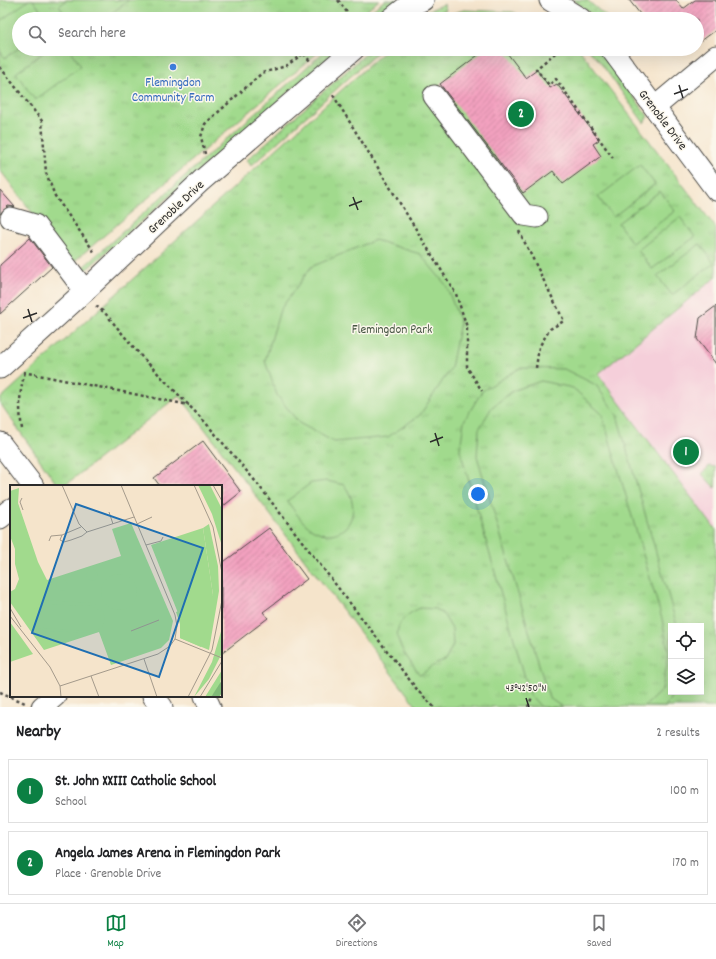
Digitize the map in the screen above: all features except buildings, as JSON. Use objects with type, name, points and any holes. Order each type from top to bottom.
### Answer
[{"type":"street","points":[[400,12],[423,0]]},
{"type":"street","points":[[550,0],[570,12]]},
{"type":"street","name":"Grenoble Drive","points":[[0,368],[91,298],[202,181],[346,56]]},
{"type":"street","name":"Grenoble Drive","points":[[616,56],[716,190]]},
{"type":"street","points":[[655,107],[716,56]]},
{"type":"street","points":[[434,96],[530,216]]},
{"type":"street","points":[[11,218],[35,226],[91,298]]},
{"type":"street","points":[[0,443],[32,485]]},
{"type":"street","points":[[0,518],[10,510]]},
{"type":"street","points":[[36,706],[53,697]]},
{"type":"street","points":[[154,697],[162,707]]},
{"type":"street","points":[[205,697],[210,707]]},
{"type":"path","points":[[338,0],[347,12]]},
{"type":"path","points":[[205,155],[201,137],[206,124],[262,73],[286,66],[301,56]]},
{"type":"path","points":[[306,56],[310,61]]},
{"type":"path","points":[[552,56],[536,69],[549,84],[556,79],[613,158]]},
{"type":"path","points":[[0,67],[42,121],[46,172],[53,190],[95,252]]},
{"type":"path","points":[[333,94],[456,294],[467,327],[467,367],[482,391]]},
{"type":"path","points":[[530,216],[514,222],[564,321],[550,329],[539,347],[536,368]]},
{"type":"path","points":[[91,298],[189,405],[256,482],[419,692],[434,707]]},
{"type":"path","points":[[22,429],[19,408],[20,389],[24,372],[189,405]]},
{"type":"path","points":[[0,692],[10,696]]},
{"type":"path","points":[[13,697],[36,706]]},
{"type":"path","points":[[528,707],[532,697]]},
{"type":"shaded area","points":[[716,277],[716,530],[598,374]]},
{"type":"green space","points":[[0,0],[379,0],[365,12],[12,12],[12,56],[314,56],[71,264],[0,170]]},
{"type":"green space","points":[[29,0],[33,0],[42,12],[12,12]]},
{"type":"green space","points":[[67,0],[129,0],[113,12],[63,12],[59,6]]},
{"type":"green space","points":[[385,0],[397,0],[381,12],[370,12]]},
{"type":"green space","points":[[573,0],[587,0],[601,12],[589,12]]},
{"type":"green space","points":[[444,4],[446,10],[441,12],[425,12]]},
{"type":"green space","points":[[464,10],[513,12],[457,12]]},
{"type":"green space","points":[[12,12],[12,53],[5,58],[0,51],[0,21]]},
{"type":"green space","points":[[39,56],[74,56],[81,66],[35,100],[16,73]]},
{"type":"green space","points":[[319,56],[330,56],[87,269],[81,269]]},
{"type":"green space","points":[[363,56],[373,56],[251,166],[247,160]]},
{"type":"green space","name":"Flemingdon Park","points":[[379,56],[584,56],[716,228],[716,277],[598,374],[716,530],[716,707],[417,707],[179,395],[65,485],[57,485],[0,403],[0,399]]},
{"type":"green space","points":[[595,56],[603,56],[648,116],[644,123]]},
{"type":"green space","points":[[640,165],[655,184],[613,217],[598,197]]},
{"type":"green space","points":[[660,191],[675,211],[632,243],[618,223]]},
{"type":"green space","points":[[680,217],[695,237],[652,269],[638,250]]},
{"type":"green space","points":[[375,240],[420,254],[446,285],[460,322],[451,368],[420,415],[388,437],[334,442],[299,423],[277,395],[265,361],[280,310],[311,267]]},
{"type":"green space","points":[[700,244],[714,263],[672,295],[657,276]]},
{"type":"green space","points":[[520,368],[564,369],[596,385],[617,415],[676,623],[668,623],[668,649],[662,619],[602,414],[573,388],[541,381],[514,390],[492,407],[479,429],[477,456],[549,698],[562,707],[541,707],[530,695],[460,450],[464,421],[482,391]]},
{"type":"green space","points":[[709,466],[716,467],[715,488],[702,474]]},
{"type":"green space","points":[[327,481],[344,485],[353,506],[352,516],[348,524],[342,530],[333,534],[323,533],[312,529],[298,516],[287,501],[311,483]]},
{"type":"green space","points":[[420,608],[436,609],[443,614],[452,629],[453,645],[445,661],[436,664],[420,675],[402,648],[398,639],[398,631],[401,623],[408,615]]},
{"type":"green space","points":[[668,659],[668,695],[672,695],[665,707],[644,707],[662,690]]},
{"type":"place","name":"Flemingdon Community Farm","points":[[173,67]]},
{"type":"place","name":"Angela James Arena in Flemingdon Park","points":[[521,114]]},
{"type":"place","name":"St. John XXIII Catholic School","points":[[686,452]]}]
